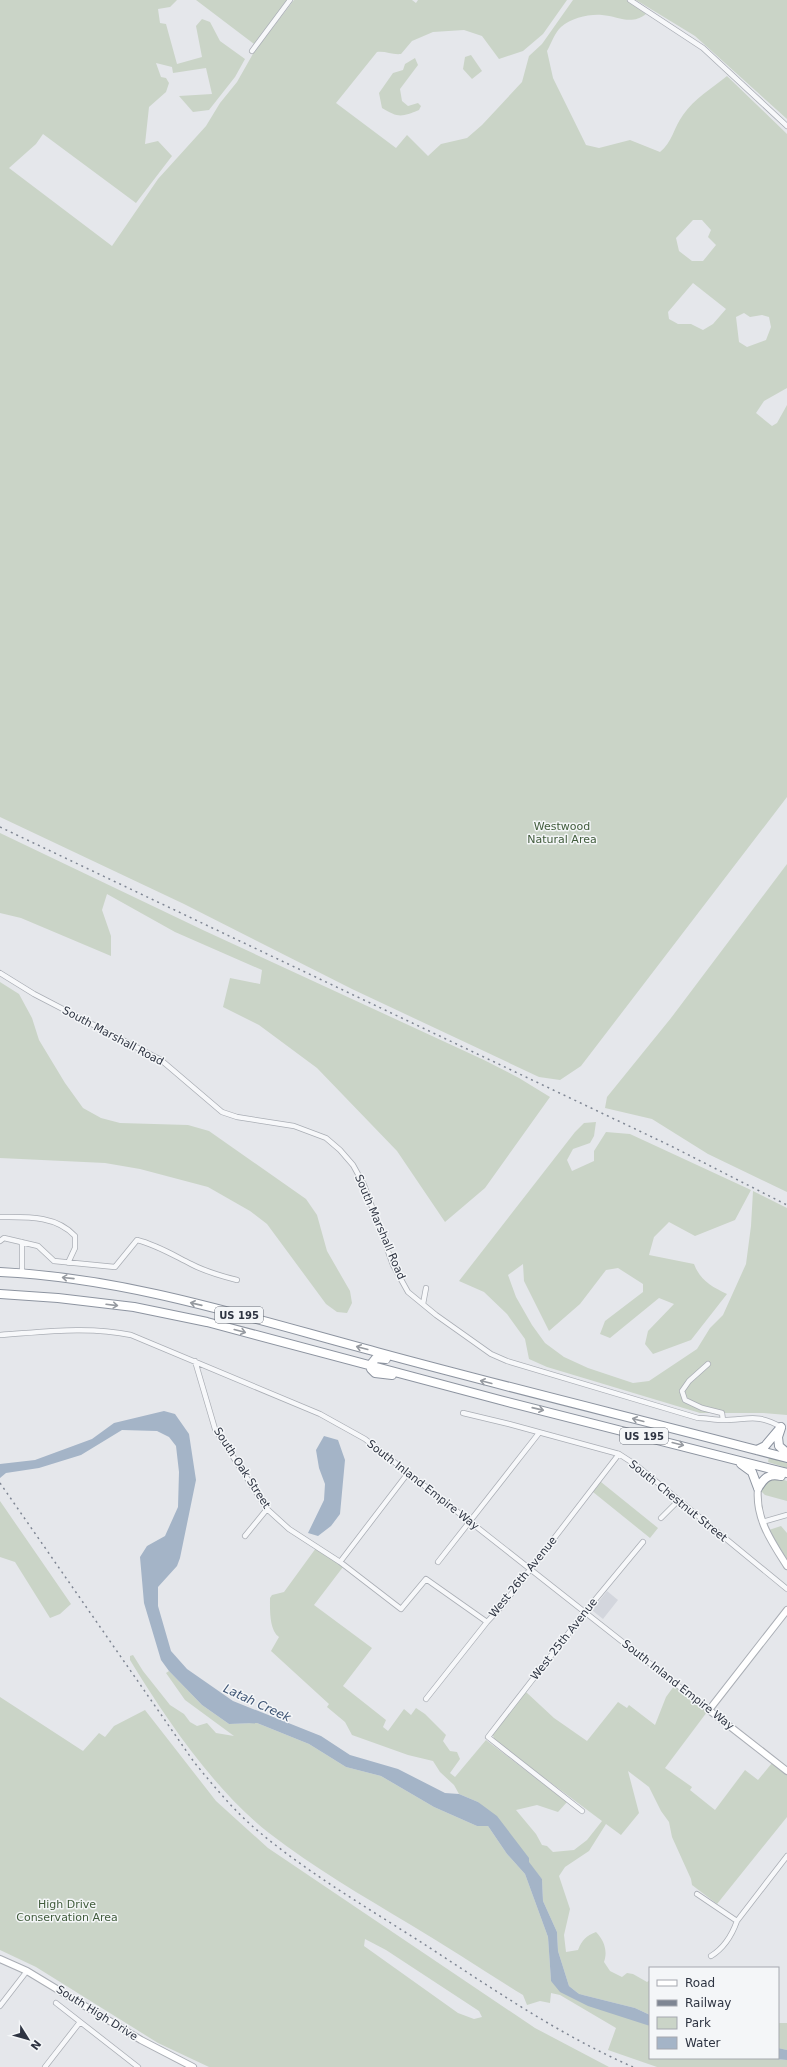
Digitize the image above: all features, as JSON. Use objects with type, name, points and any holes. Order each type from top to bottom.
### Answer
[{"type":"highway","name":"US 195","points":[[0,1272],[87,1280],[142,1291],[296,1330],[453,1373],[787,1458]]},
{"type":"highway","name":"US 195","points":[[0,1294],[58,1298],[134,1308],[207,1322],[371,1365],[372,1371],[375,1373],[396,1376],[440,1387],[457,1389],[787,1473]]},
{"type":"highway","points":[[371,1365],[372,1361],[379,1357],[429,1370],[453,1373]]},
{"type":"highway","points":[[757,1450],[765,1446],[784,1425]]},
{"type":"highway","points":[[784,1425],[778,1441],[782,1450],[787,1453]]},
{"type":"highway","points":[[724,1457],[752,1472],[758,1488]]},
{"type":"highway","points":[[758,1488],[769,1475],[787,1477]]},
{"type":"street","points":[[252,50],[290,0]]},
{"type":"street","points":[[630,0],[703,48],[787,126]]},
{"type":"street","name":"South Marshall Road","points":[[0,973],[34,994],[161,1060],[222,1112],[237,1117],[294,1126],[326,1138],[354,1165],[364,1185],[394,1265],[408,1292],[491,1354],[507,1361],[698,1418],[724,1420],[759,1417],[784,1425]]},
{"type":"street","points":[[0,1217],[36,1217],[69,1229],[76,1236],[75,1248],[68,1263]]},
{"type":"street","points":[[0,1241],[4,1238],[38,1246],[54,1261],[115,1267],[137,1240],[152,1244],[217,1276],[237,1280]]},
{"type":"street","points":[[22,1242],[22,1273]]},
{"type":"street","points":[[423,1304],[426,1288]]},
{"type":"street","name":"South Inland Empire Way","points":[[0,1335],[88,1329],[113,1331],[131,1335],[195,1360],[320,1414],[365,1440],[787,1771]]},
{"type":"street","name":"South Oak Street","points":[[195,1360],[215,1429],[267,1509],[289,1529],[340,1562],[401,1610],[426,1579],[487,1622]]},
{"type":"street","points":[[708,1364],[689,1381],[682,1391],[685,1400],[702,1408],[722,1413],[724,1420]]},
{"type":"street","name":"South Chestnut Street","points":[[463,1413],[619,1454],[636,1465],[678,1501],[787,1588]]},
{"type":"street","points":[[438,1562],[539,1433]]},
{"type":"street","name":"West 26th Avenue","points":[[426,1699],[487,1622],[502,1606],[619,1454]]},
{"type":"street","points":[[340,1562],[408,1474]]},
{"type":"street","points":[[758,1488],[758,1507],[762,1522],[787,1566]]},
{"type":"street","points":[[661,1518],[678,1501]]},
{"type":"street","points":[[245,1536],[267,1509]]},
{"type":"street","points":[[762,1522],[787,1515]]},
{"type":"street","name":"West 25th Avenue","points":[[582,1811],[488,1737],[584,1612],[643,1542]]},
{"type":"street","points":[[709,1710],[787,1610]]},
{"type":"street","points":[[711,1956],[721,1950],[734,1930],[737,1921],[787,1856]]},
{"type":"street","points":[[697,1894],[737,1921]]},
{"type":"street","name":"South High Drive","points":[[0,1959],[27,1971],[141,2040],[193,2067]]},
{"type":"street","points":[[0,2006],[27,1971]]},
{"type":"street","points":[[56,2003],[138,2067]]},
{"type":"street","points":[[45,2067],[80,2022]]},
{"type":"shaded area","points":[[607,1591],[618,1600],[603,1619],[593,1611],[593,1609]]},
{"type":"green space","name":"Westwood Natural Area","points":[[0,0],[177,0],[170,7],[158,9],[160,23],[166,24],[177,64],[202,57],[196,26],[202,19],[210,22],[220,41],[245,59],[235,77],[209,110],[193,112],[179,96],[212,94],[206,68],[173,73],[172,67],[156,63],[161,77],[166,78],[169,83],[166,92],[149,107],[145,144],[158,141],[172,156],[136,203],[43,134],[36,144],[9,168],[112,246],[158,179],[206,126],[220,103],[237,82],[254,52],[294,0],[412,0],[416,3],[418,0],[567,0],[543,34],[523,51],[499,59],[482,36],[464,30],[433,32],[412,41],[401,54],[377,52],[336,103],[396,148],[407,135],[428,156],[441,144],[467,138],[482,125],[522,82],[529,56],[542,44],[573,0],[627,0],[646,14],[640,18],[630,20],[597,15],[575,19],[559,29],[547,51],[553,78],[586,145],[599,148],[630,140],[660,152],[670,140],[687,109],[727,76],[787,134],[787,388],[764,401],[756,413],[772,426],[777,423],[787,405],[787,797],[581,1066],[560,1080],[539,1077],[352,989],[184,904],[0,817]],"holes":[[[693,220],[702,220],[711,230],[708,237],[716,245],[703,261],[692,261],[679,251],[676,238]],[[693,283],[726,309],[713,324],[703,330],[691,324],[678,324],[669,319],[668,312]],[[744,313],[750,317],[762,315],[769,317],[771,327],[766,340],[747,347],[739,342],[736,317]]]},
{"type":"green space","points":[[196,0],[287,0],[254,44]]},
{"type":"green space","points":[[636,0],[787,0],[787,119],[695,36]]},
{"type":"green space","points":[[471,55],[482,71],[472,79],[463,69],[465,57]]},
{"type":"green space","points":[[415,58],[418,65],[400,89],[402,101],[408,106],[418,103],[421,106],[419,110],[408,114],[392,114],[382,108],[379,93],[393,73],[403,70],[405,64]]},
{"type":"green space","points":[[0,833],[205,931],[484,1060],[519,1078],[550,1097],[485,1188],[445,1222],[397,1151],[317,1068],[259,1025],[223,1007],[230,978],[260,984],[262,970],[175,932],[107,894],[102,910],[111,936],[111,956],[21,918],[0,913]]},
{"type":"green space","points":[[787,864],[787,1192],[708,1154],[652,1119],[605,1108],[607,1097],[671,1018]]},
{"type":"green space","points":[[0,982],[19,994],[32,1018],[39,1040],[65,1083],[83,1108],[101,1118],[120,1123],[188,1125],[209,1131],[306,1199],[317,1215],[327,1251],[350,1291],[352,1303],[347,1313],[337,1312],[326,1304],[267,1224],[250,1211],[208,1187],[140,1169],[105,1163],[0,1158]]},
{"type":"green space","points":[[596,1122],[594,1136],[590,1143],[573,1149],[567,1160],[572,1171],[594,1161],[594,1151],[606,1132],[630,1134],[751,1190],[735,1220],[695,1236],[669,1222],[654,1237],[649,1255],[694,1264],[703,1279],[716,1289],[727,1294],[691,1340],[653,1354],[645,1344],[648,1331],[674,1304],[659,1298],[610,1338],[600,1334],[605,1321],[643,1292],[643,1284],[618,1268],[606,1270],[580,1304],[549,1331],[524,1281],[523,1264],[508,1275],[516,1297],[532,1325],[545,1343],[564,1357],[588,1368],[633,1383],[649,1381],[697,1349],[710,1328],[723,1315],[746,1264],[751,1226],[753,1191],[787,1208],[787,1415],[763,1413],[700,1413],[547,1367],[529,1359],[525,1339],[507,1314],[484,1292],[459,1281],[575,1132],[584,1123]]},
{"type":"green space","points":[[769,1457],[787,1462],[787,1468],[768,1462]]},
{"type":"green space","points":[[775,1477],[787,1481],[787,1501],[765,1495],[761,1491],[767,1479]]},
{"type":"green space","points":[[601,1482],[658,1528],[650,1538],[593,1492]]},
{"type":"green space","points":[[0,1501],[71,1604],[60,1614],[50,1618],[15,1562],[0,1557]]},
{"type":"green space","points":[[781,1526],[787,1533],[787,1559],[769,1530]]},
{"type":"green space","points":[[316,1548],[343,1567],[314,1605],[372,1648],[343,1686],[386,1720],[383,1727],[388,1731],[404,1709],[411,1715],[416,1708],[425,1714],[446,1735],[443,1741],[450,1751],[457,1752],[460,1759],[450,1773],[455,1777],[486,1740],[567,1802],[558,1812],[537,1805],[516,1810],[536,1834],[542,1845],[547,1846],[553,1852],[574,1850],[587,1840],[602,1821],[495,1741],[492,1733],[526,1692],[554,1718],[587,1741],[618,1702],[627,1708],[629,1705],[655,1725],[666,1697],[674,1686],[707,1712],[665,1768],[692,1787],[690,1790],[715,1810],[745,1770],[758,1780],[772,1763],[787,1774],[787,1817],[717,1904],[692,1885],[691,1879],[672,1837],[669,1822],[661,1811],[649,1787],[628,1771],[639,1813],[621,1835],[606,1824],[589,1851],[565,1867],[559,1876],[570,1909],[564,1935],[566,1952],[578,1950],[585,1939],[596,1932],[604,1946],[606,1954],[604,1962],[610,1971],[622,1977],[627,1973],[633,1974],[647,1982],[649,1981],[649,2015],[635,2008],[579,1994],[569,1986],[558,1951],[557,1932],[543,1901],[542,1879],[478,1802],[459,1794],[454,1785],[440,1772],[433,1761],[408,1755],[352,1735],[345,1722],[327,1707],[329,1704],[271,1651],[279,1637],[273,1630],[270,1613],[270,1598],[272,1595],[284,1592]]},
{"type":"green space","points":[[133,1655],[143,1671],[170,1705],[184,1714],[190,1722],[197,1726],[207,1723],[216,1733],[234,1736],[185,1700],[166,1673],[169,1671],[202,1705],[229,1724],[257,1723],[309,1744],[346,1767],[381,1776],[434,1807],[477,1826],[488,1826],[507,1854],[525,1874],[548,1937],[551,1981],[649,2026],[649,2059],[775,2059],[787,2060],[787,2067],[657,2067],[608,2050],[616,2028],[560,1995],[551,1993],[550,2003],[540,2001],[527,2005],[523,1995],[321,1870],[286,1846],[249,1816],[210,1775],[192,1752],[159,1706],[130,1660],[130,1656]]},
{"type":"green space","name":"High Drive Conservation Area","points":[[0,1697],[83,1751],[99,1733],[105,1737],[114,1726],[145,1710],[216,1801],[268,1848],[535,2028],[609,2067],[209,2067],[158,2043],[36,1967],[0,1950]],"holes":[[[365,1939],[386,1950],[479,2011],[482,2017],[474,2019],[458,2013],[364,1946]]]},
{"type":"green space","points":[[779,2023],[787,2023],[787,2050],[779,2048]]},
{"type":"water","points":[[164,1411],[175,1414],[189,1434],[196,1480],[180,1558],[177,1566],[158,1587],[158,1606],[171,1651],[187,1669],[233,1701],[321,1736],[350,1755],[398,1769],[445,1793],[459,1794],[478,1802],[497,1816],[529,1858],[529,1862],[542,1879],[543,1901],[557,1932],[558,1951],[569,1986],[579,1994],[635,2008],[649,2015],[649,2026],[588,2006],[560,1992],[551,1981],[548,1937],[525,1874],[507,1854],[488,1826],[477,1826],[434,1807],[381,1776],[346,1767],[309,1744],[257,1723],[229,1724],[202,1705],[169,1671],[161,1660],[144,1603],[140,1557],[147,1546],[165,1536],[178,1507],[179,1472],[176,1446],[169,1437],[157,1431],[122,1430],[81,1455],[39,1468],[6,1473],[0,1478],[0,1464],[35,1460],[92,1439],[114,1423]]},
{"type":"water","points":[[324,1436],[338,1440],[345,1460],[340,1514],[331,1526],[318,1536],[308,1533],[324,1500],[325,1484],[319,1468],[316,1450]]},
{"type":"water","points":[[779,2048],[787,2050],[787,2060],[775,2059],[779,2059]]},
{"type":"railway","points":[[0,827],[671,1146],[787,1205]]},
{"type":"railway","points":[[0,1483],[194,1762],[214,1787],[243,1818],[293,1859],[338,1890],[529,2012],[580,2041],[633,2067]]},
{"type":"water label","name":"Latah Creek","points":[[257,1703]]}]
